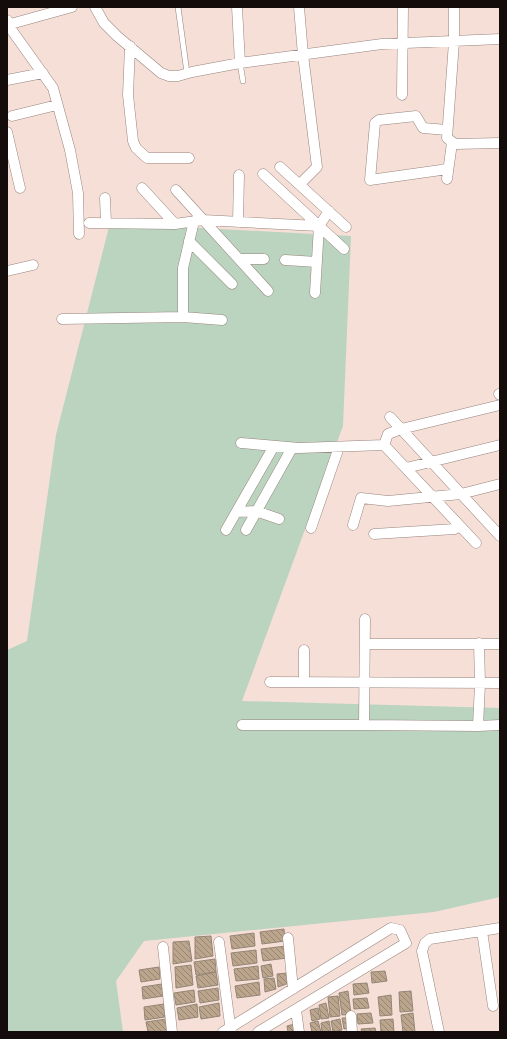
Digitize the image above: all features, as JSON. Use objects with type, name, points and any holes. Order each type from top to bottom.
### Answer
[{"type":"street","points":[[72,7],[7,23],[52,88],[70,150],[78,193],[79,234]]},
{"type":"street","points":[[95,7],[104,23],[162,73],[169,76],[178,76],[240,63],[303,56],[382,44],[500,39]]},
{"type":"street","points":[[237,7],[240,63]]},
{"type":"street","points":[[299,7],[303,56],[317,167],[300,184]]},
{"type":"street","points":[[402,95],[403,7]]},
{"type":"street","points":[[454,7],[454,42],[447,138],[452,143],[500,143]]},
{"type":"street","points":[[130,46],[128,95],[133,141],[136,148],[146,158],[189,158]]},
{"type":"street","points":[[7,80],[43,74]]},
{"type":"street","points":[[12,116],[57,105]]},
{"type":"street","points":[[447,130],[423,128],[416,116],[379,120],[375,123],[370,180],[448,174],[452,143]]},
{"type":"street","points":[[7,132],[20,188]]},
{"type":"street","points":[[280,167],[346,227]]},
{"type":"street","points":[[263,174],[344,249]]},
{"type":"street","points":[[238,175],[238,222]]},
{"type":"street","points":[[142,188],[175,224]]},
{"type":"street","points":[[176,190],[198,221],[239,259],[268,290]]},
{"type":"street","points":[[105,198],[106,223]]},
{"type":"street","points":[[315,293],[319,226],[329,211]]},
{"type":"street","points":[[89,223],[175,224],[198,221],[319,226]]},
{"type":"street","points":[[183,317],[183,268],[189,241],[198,221]]},
{"type":"street","points":[[189,241],[232,284]]},
{"type":"street","points":[[239,259],[264,259]]},
{"type":"street","points":[[285,260],[317,262]]},
{"type":"street","points":[[7,271],[33,265]]},
{"type":"street","points":[[62,319],[183,317],[222,320]]},
{"type":"street","points":[[384,445],[388,434],[500,405]]},
{"type":"street","points":[[390,417],[500,536]]},
{"type":"street","points":[[241,443],[292,448],[384,445],[476,544]]},
{"type":"street","points":[[406,468],[500,445]]},
{"type":"street","points":[[226,530],[274,446]]},
{"type":"street","points":[[311,528],[339,447]]},
{"type":"street","points":[[246,530],[292,448]]},
{"type":"street","points":[[253,484],[271,486]]},
{"type":"street","points":[[354,525],[360,498],[388,501],[431,495],[461,494],[500,484]]},
{"type":"street","points":[[237,512],[256,511],[279,519]]},
{"type":"street","points":[[374,534],[455,529],[460,526]]},
{"type":"street","points":[[364,725],[366,619]]},
{"type":"street","points":[[478,726],[480,684],[479,643]]},
{"type":"street","points":[[366,644],[500,644]]},
{"type":"street","points":[[304,650],[304,682]]},
{"type":"street","points":[[270,682],[500,683]]},
{"type":"street","points":[[242,725],[500,725]]},
{"type":"street","points":[[219,942],[228,1030],[391,928],[400,930],[406,943],[258,1032]]},
{"type":"street","points":[[439,1032],[423,948],[430,939],[500,928]]},
{"type":"street","points":[[482,931],[493,1006]]},
{"type":"street","points":[[288,938],[293,989]]},
{"type":"street","points":[[163,947],[172,1032]]},
{"type":"street","points":[[296,1010],[299,1032]]},
{"type":"street","points":[[350,1016],[352,1032]]},
{"type":"lane","points":[[178,7],[187,74]]},
{"type":"lane","points":[[240,63],[243,81]]},
{"type":"green space","points":[[110,223],[351,236],[343,426],[242,701],[500,708],[500,897],[434,912],[144,941],[116,981],[123,1032],[7,1032],[7,650],[27,641],[56,435]]},
{"type":"building","points":[[284,929],[285,941],[262,944],[260,932]]},
{"type":"building","points":[[254,933],[255,946],[232,949],[230,936]]},
{"type":"building","points":[[211,936],[213,956],[195,959],[195,937]]},
{"type":"building","points":[[189,941],[192,961],[173,964],[173,942]]},
{"type":"building","points":[[286,946],[287,958],[263,961],[261,949]]},
{"type":"building","points":[[256,950],[257,963],[233,966],[231,953]]},
{"type":"building","points":[[215,959],[216,972],[196,975],[194,962]]},
{"type":"building","points":[[271,964],[273,976],[263,978],[261,966]]},
{"type":"building","points":[[191,965],[193,985],[176,988],[175,967]]},
{"type":"building","points":[[258,966],[259,979],[236,981],[234,969]]},
{"type":"building","points":[[159,967],[160,979],[141,982],[139,970]]},
{"type":"building","points":[[385,971],[387,981],[372,983],[371,972]]},
{"type":"building","points":[[216,972],[218,985],[198,988],[196,976]]},
{"type":"building","points":[[287,973],[289,983],[278,987],[277,974]]},
{"type":"building","points":[[274,978],[276,989],[265,992],[264,979]]},
{"type":"building","points":[[259,982],[260,995],[237,998],[235,986]]},
{"type":"building","points":[[367,983],[369,993],[354,995],[353,984]]},
{"type":"building","points":[[162,984],[163,996],[143,999],[142,987]]},
{"type":"building","points":[[218,988],[219,1000],[200,1003],[198,991]]},
{"type":"building","points":[[194,990],[195,1002],[176,1005],[174,993]]},
{"type":"building","points":[[348,991],[351,1014],[342,1015],[339,993]]},
{"type":"building","points":[[411,991],[413,1011],[400,1012],[399,992]]},
{"type":"building","points":[[391,995],[392,1015],[380,1016],[378,997]]},
{"type":"building","points":[[338,996],[340,1016],[330,1017],[328,997]]},
{"type":"building","points":[[367,998],[369,1008],[354,1009],[353,999]]},
{"type":"building","points":[[219,1003],[220,1016],[201,1019],[199,1007]]},
{"type":"building","points":[[326,1003],[329,1018],[321,1019],[319,1005]]},
{"type":"building","points":[[164,1004],[165,1017],[145,1020],[144,1007]]},
{"type":"building","points":[[197,1004],[198,1017],[179,1020],[177,1008]]},
{"type":"building","points":[[318,1008],[320,1019],[312,1021],[310,1010]]},
{"type":"building","points":[[371,1013],[373,1023],[358,1024],[357,1014]]},
{"type":"building","points":[[413,1013],[415,1032],[403,1032],[401,1015]]},
{"type":"building","points":[[342,1018],[348,1018],[349,1028],[344,1029]]},
{"type":"building","points":[[166,1019],[167,1032],[148,1032],[146,1022]]},
{"type":"building","points":[[340,1019],[342,1030],[333,1032],[331,1021]]},
{"type":"building","points":[[393,1019],[394,1032],[381,1032],[380,1020]]},
{"type":"building","points":[[318,1021],[321,1032],[312,1032],[310,1023]]},
{"type":"building","points":[[329,1021],[331,1032],[322,1032],[321,1023]]},
{"type":"building","points":[[295,1024],[297,1032],[288,1032],[287,1026]]},
{"type":"building","points":[[375,1028],[376,1032],[362,1032],[361,1029]]}]
